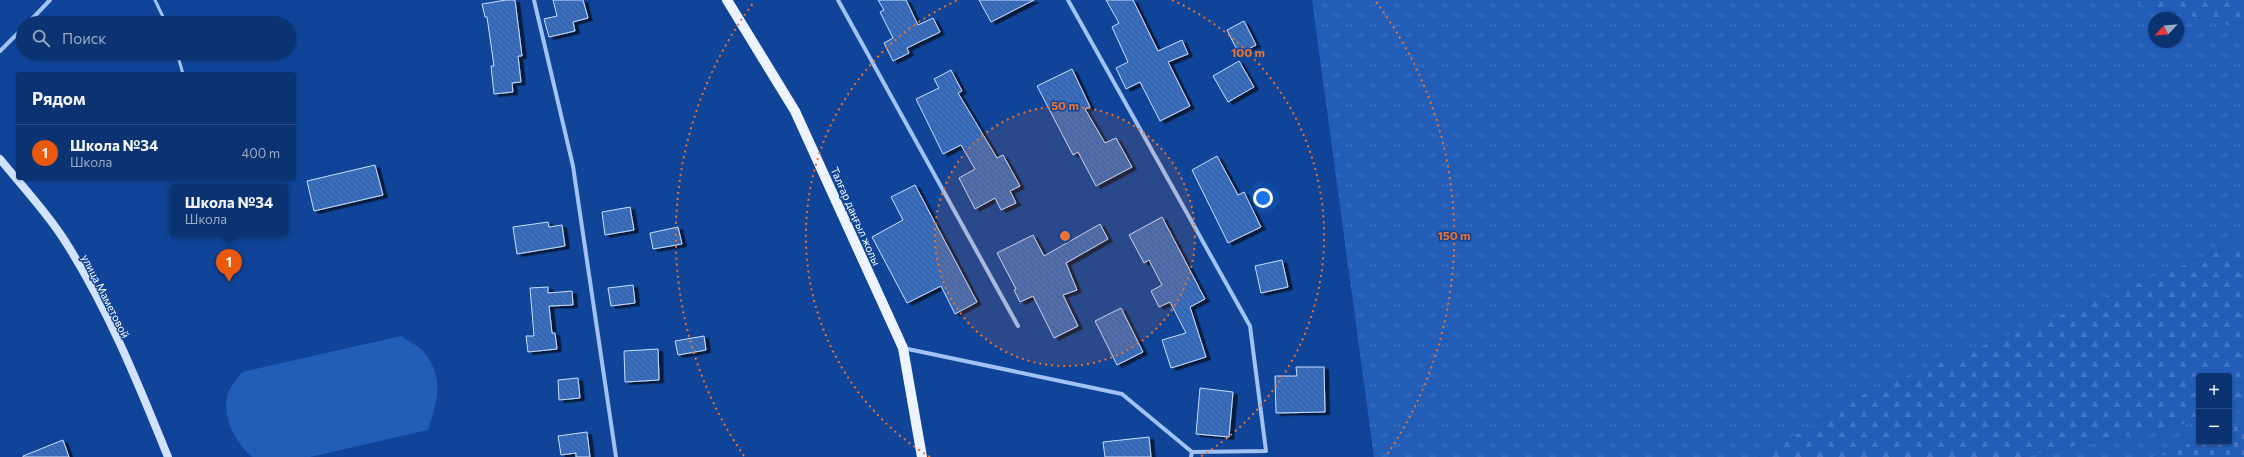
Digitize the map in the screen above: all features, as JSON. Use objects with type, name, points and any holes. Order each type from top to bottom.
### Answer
[{"type":"main road","name":"Талғар даңғыл жолы","points":[[726,0],[795,111],[902,348],[922,457]]},
{"type":"street","points":[[35,16],[50,0]]},
{"type":"street","points":[[534,0],[573,166],[616,457]]},
{"type":"street","points":[[838,0],[1018,326]]},
{"type":"street","points":[[902,348],[1122,394],[1191,454],[1266,451],[1250,326],[1068,0]]},
{"type":"street","points":[[0,51],[16,35]]},
{"type":"street","name":"улица Маметовой","points":[[0,159],[16,179]]},
{"type":"street","name":"улица Маметовой","points":[[17,180],[62,237],[94,292],[139,387],[168,457]]},
{"type":"street","points":[[1245,451],[1246,457]]},
{"type":"lane","points":[[155,0],[163,16]]},
{"type":"lane","points":[[179,60],[182,72]]},
{"type":"green space","points":[[1312,0],[2123,0],[2173,12],[2148,12],[2148,48],[2184,48],[2184,15],[2244,29],[2244,241],[1871,391],[1758,457],[1374,457]]},
{"type":"green space","points":[[2123,0],[2244,0],[2244,29],[2184,15],[2184,12],[2173,12]]},
{"type":"green space","points":[[2244,241],[2244,412],[2232,414],[2232,373],[2196,373],[2196,422],[2021,457],[1758,457],[1870,391]]},
{"type":"green space","points":[[401,336],[424,352],[435,371],[437,381],[436,400],[428,430],[310,457],[252,457],[240,444],[228,420],[226,402],[229,390],[242,372]]},
{"type":"green space","points":[[2244,412],[2244,423],[2232,428],[2232,414]]},
{"type":"green space","points":[[2196,422],[2196,441],[2153,457],[2021,457]]},
{"type":"green space","points":[[2244,423],[2244,457],[2153,457],[2196,441],[2196,445],[2232,445],[2232,428]]},
{"type":"building","points":[[515,0],[522,56],[518,56],[521,82],[512,83],[513,92],[494,94],[491,66],[494,66],[487,17],[485,17],[482,4]]},
{"type":"building","points":[[553,0],[583,0],[588,18],[573,22],[575,31],[549,37],[544,19],[557,16]]},
{"type":"building","points":[[878,0],[906,0],[918,25],[933,18],[940,32],[907,48],[909,53],[893,61],[884,43],[893,38],[880,12],[884,10]]},
{"type":"building","points":[[979,0],[1034,0],[991,22]]},
{"type":"building","points":[[1106,0],[1133,0],[1158,51],[1182,40],[1188,54],[1168,62],[1190,106],[1160,121],[1140,82],[1126,89],[1116,68],[1128,62],[1112,27],[1119,23]]},
{"type":"building","points":[[1244,21],[1256,45],[1239,54],[1227,30]]},
{"type":"building","points":[[1239,61],[1254,87],[1228,102],[1213,76]]},
{"type":"building","points":[[1072,69],[1090,107],[1085,109],[1105,143],[1116,138],[1132,167],[1096,186],[1078,152],[1073,155],[1037,86]]},
{"type":"building","points":[[951,70],[962,91],[958,93],[997,158],[1003,155],[1020,186],[1010,191],[1016,203],[1001,210],[995,198],[975,209],[959,178],[975,169],[961,145],[943,154],[916,99],[939,88],[934,79]]},
{"type":"building","points":[[1217,156],[1238,195],[1244,192],[1261,227],[1228,243],[1192,170]]},
{"type":"building","points":[[375,165],[383,195],[314,211],[307,181]]},
{"type":"building","points":[[915,185],[977,302],[955,314],[941,286],[907,303],[872,237],[903,220],[891,197]]},
{"type":"building","points":[[630,207],[634,230],[605,235],[602,212]]},
{"type":"building","points":[[1162,217],[1205,299],[1190,307],[1206,357],[1171,368],[1162,340],[1186,333],[1170,302],[1159,307],[1151,291],[1162,285],[1149,260],[1144,263],[1129,235]]},
{"type":"building","points":[[548,222],[549,227],[562,225],[565,246],[517,254],[513,227]]},
{"type":"building","points":[[1100,224],[1108,239],[1066,263],[1077,290],[1063,295],[1078,326],[1054,338],[1033,296],[1020,302],[1014,290],[1016,289],[997,253],[1033,235],[1044,256]]},
{"type":"building","points":[[678,227],[682,244],[653,249],[650,233]]},
{"type":"building","points":[[1282,260],[1288,287],[1261,293],[1255,266]]},
{"type":"building","points":[[633,285],[635,303],[611,306],[608,288]]},
{"type":"building","points":[[548,287],[548,293],[572,291],[573,305],[549,306],[552,333],[555,333],[557,349],[528,352],[526,336],[534,336],[530,288]]},
{"type":"building","points":[[1121,308],[1143,352],[1117,365],[1095,321]]},
{"type":"building","points":[[704,336],[706,350],[678,355],[675,341]]},
{"type":"building","points":[[658,349],[659,380],[625,382],[624,351]]},
{"type":"building","points":[[1296,367],[1324,367],[1325,412],[1276,413],[1275,376],[1297,376]]},
{"type":"building","points":[[578,378],[580,398],[559,400],[558,380]]},
{"type":"building","points":[[1200,388],[1233,392],[1229,437],[1196,434]]},
{"type":"building","points":[[587,432],[590,457],[576,457],[576,453],[561,455],[558,436]]},
{"type":"building","points":[[1149,437],[1151,457],[1105,457],[1103,442]]},
{"type":"building","points":[[63,440],[69,457],[23,457],[23,456]]},
{"type":"place","name":"Школа №34","points":[[229,282]]}]
